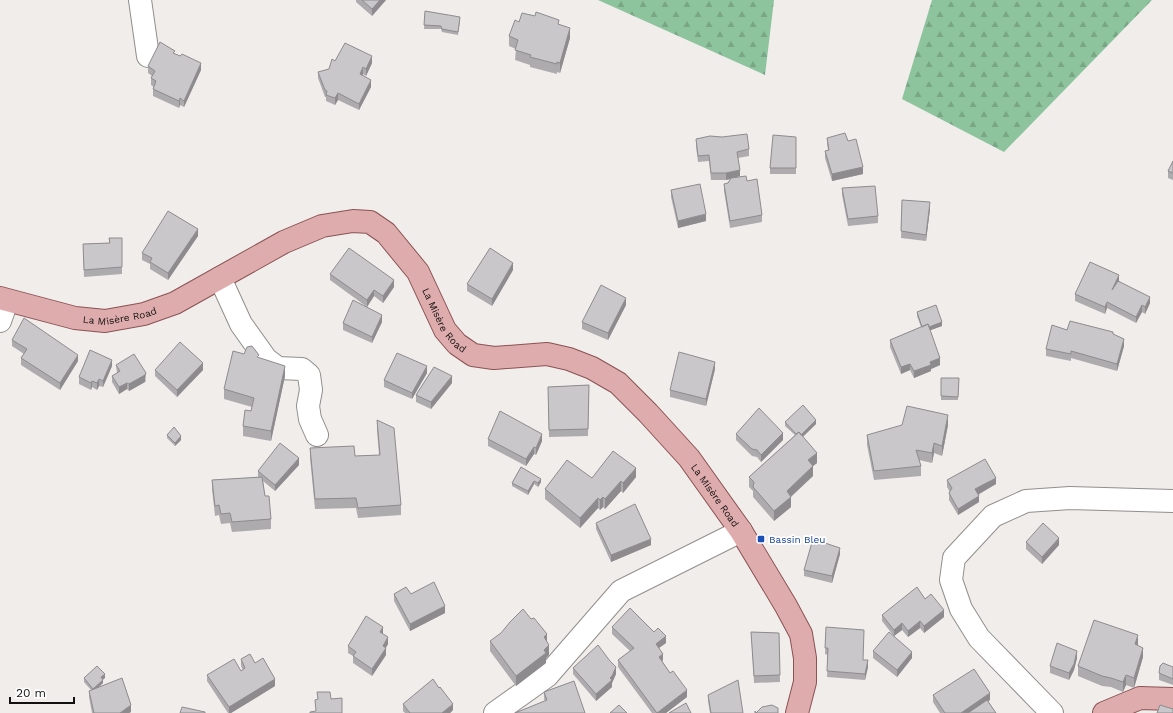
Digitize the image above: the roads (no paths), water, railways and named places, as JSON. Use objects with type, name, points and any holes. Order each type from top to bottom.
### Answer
[{"type":"main road","name":"La Misère Road","points":[[2,307],[106,321],[144,314],[175,303],[284,242],[322,226],[353,221],[370,222],[386,233],[418,272],[445,330],[456,344],[473,355],[494,358],[547,354],[592,368],[618,383],[648,413],[688,458],[741,531],[801,634],[805,658],[805,682],[797,713]]},
{"type":"main road","points":[[1104,713],[1140,698],[1173,698]]},
{"type":"street","points":[[140,0],[148,56]]},
{"type":"street","points":[[220,278],[241,324],[266,359],[278,368],[302,369],[309,375],[311,390],[308,406],[310,419],[317,435]]},
{"type":"street","points":[[1052,713],[979,638],[961,609],[951,580],[954,558],[993,516],[1026,501],[1070,498],[1173,501]]},
{"type":"street","points":[[495,713],[547,676],[621,591],[741,531]]},
{"type":"place","name":"Bassin Bleu","points":[[761,539]]}]
